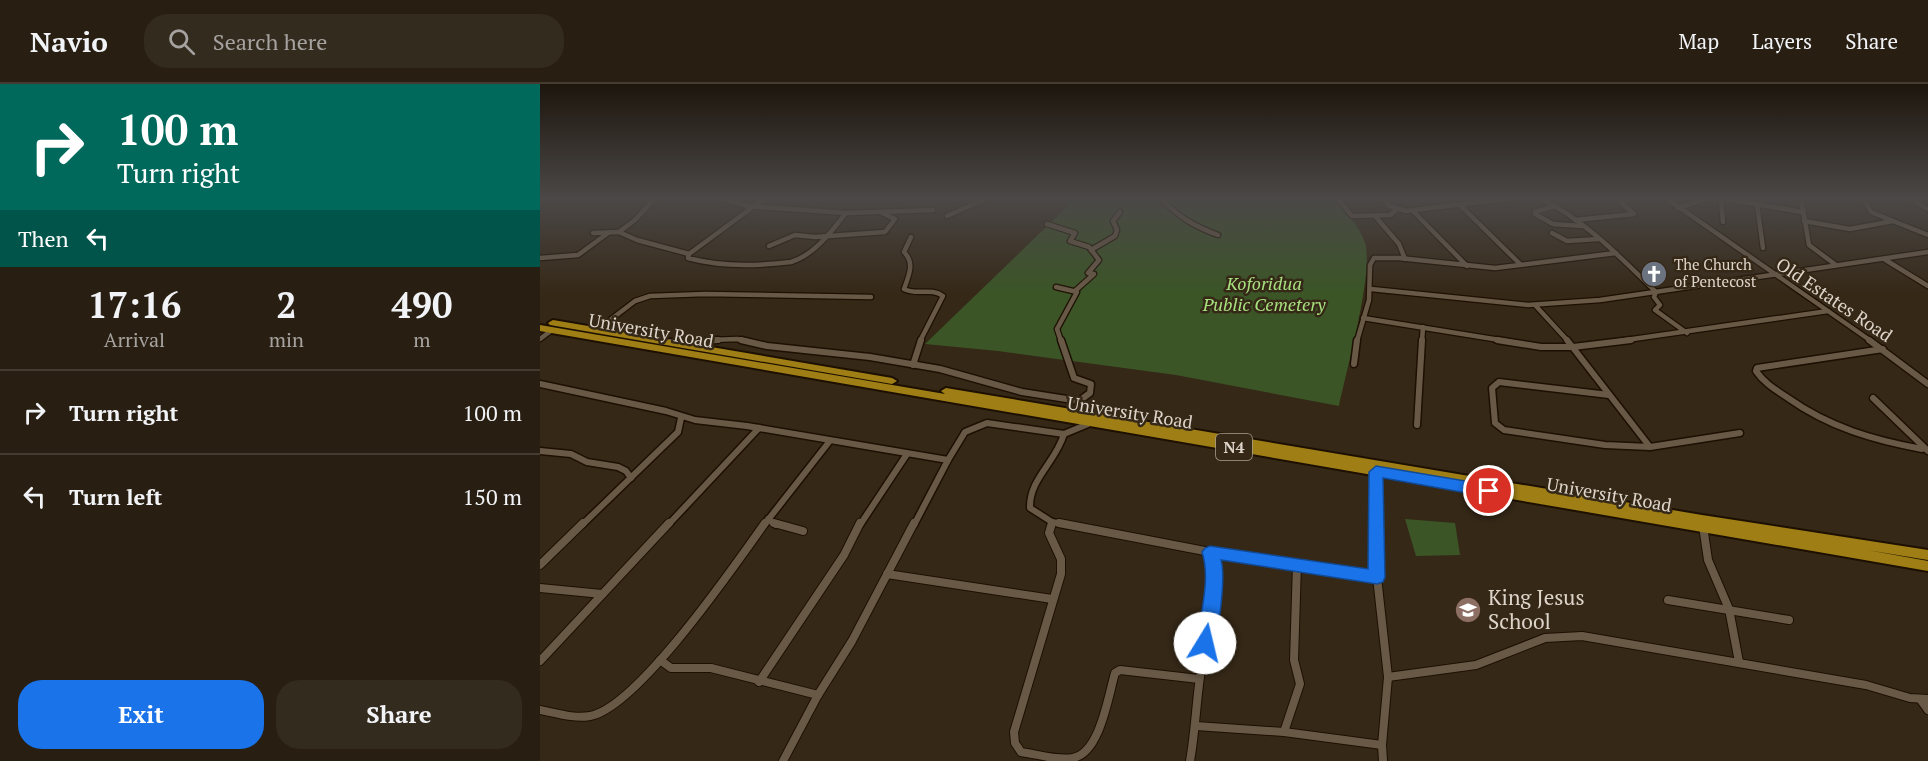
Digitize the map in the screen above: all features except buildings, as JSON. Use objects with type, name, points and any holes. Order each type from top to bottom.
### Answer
[{"type":"highway","name":"University Road","points":[[540,321],[1079,406],[1928,566]]},
{"type":"highway","name":"University Road","points":[[540,328],[1376,472],[1703,524],[1928,555]]},
{"type":"street","points":[[619,232],[622,230]]},
{"type":"street","points":[[689,254],[723,230]]},
{"type":"street","points":[[689,254],[688,258],[707,264],[792,261],[802,258],[830,230]]},
{"type":"street","points":[[769,246],[795,235],[824,236],[885,232],[887,230]]},
{"type":"street","points":[[670,342],[737,339],[767,346],[811,349],[940,369],[1079,406],[1090,393],[1091,384],[1074,378],[1057,329],[1076,291],[1094,274],[1088,273],[1099,260],[1091,250],[1070,241],[1075,233],[1064,230]]},
{"type":"street","points":[[1091,250],[1115,236],[1117,230]]},
{"type":"street","points":[[1203,230],[1218,235]]},
{"type":"street","points":[[1387,230],[1399,244],[1405,259]]},
{"type":"street","points":[[1431,230],[1467,266]]},
{"type":"street","points":[[1485,230],[1520,264]]},
{"type":"street","points":[[1588,230],[1656,292]]},
{"type":"street","name":"Old Estates Road","points":[[1709,230],[1883,349],[1928,384]]},
{"type":"street","points":[[1760,230],[1763,248]]},
{"type":"street","points":[[1806,230],[1810,246],[1836,265]]},
{"type":"street","points":[[593,233],[619,232],[637,240],[689,254]]},
{"type":"street","points":[[540,258],[578,255],[608,233]]},
{"type":"street","points":[[1552,233],[1572,242],[1599,238]]},
{"type":"street","points":[[911,237],[904,252],[910,258],[911,269],[904,288],[914,293],[934,291],[943,296],[920,342],[913,365]]},
{"type":"street","points":[[1371,289],[1535,305],[1600,300],[1928,252]]},
{"type":"street","points":[[1354,364],[1355,346],[1371,289],[1371,260],[1405,259],[1495,268],[1616,253]]},
{"type":"street","points":[[1883,259],[1928,286]]},
{"type":"street","points":[[1056,287],[1076,291]]},
{"type":"street","points":[[1656,292],[1654,297],[1660,305],[1655,310],[1687,333]]},
{"type":"street","points":[[597,330],[635,301],[651,296],[765,293],[804,297],[828,295],[872,297]]},
{"type":"street","points":[[1535,305],[1573,347],[1650,447]]},
{"type":"street","points":[[1364,318],[1541,347],[1573,347],[1687,333],[1828,311]]},
{"type":"street","points":[[1417,425],[1423,327]]},
{"type":"street","points":[[540,339],[552,330]]},
{"type":"street","points":[[1883,349],[1757,368],[1756,371],[1759,376],[1790,400],[1839,429],[1873,441],[1925,450]]},
{"type":"street","points":[[1609,395],[1499,382],[1492,388],[1495,423],[1504,430],[1559,439],[1605,445],[1650,447],[1740,433]]},
{"type":"street","points":[[540,384],[666,411],[681,418],[712,420],[829,442],[948,460]]},
{"type":"street","points":[[1873,398],[1925,450]]},
{"type":"street","points":[[540,565],[678,432],[681,418]]},
{"type":"street","points":[[783,761],[818,695],[852,640],[965,432],[987,423],[1064,435],[1088,424]]},
{"type":"street","points":[[540,661],[759,428]]},
{"type":"street","points":[[1064,435],[1054,459],[1035,483],[1029,499],[1030,508],[1052,522],[1210,552],[1377,577]]},
{"type":"street","points":[[540,710],[571,716],[591,716],[612,706],[660,660],[705,607],[768,519],[829,442]]},
{"type":"street","points":[[540,452],[571,454],[587,462],[618,467],[626,471],[631,478]]},
{"type":"street","points":[[759,682],[844,555],[862,520],[907,454]]},
{"type":"street","points":[[1376,472],[1377,577],[1388,677],[1382,745],[1383,761]]},
{"type":"street","points":[[768,519],[776,525],[803,531]]},
{"type":"street","points":[[1052,522],[1049,533],[1061,559],[1061,574],[1014,732],[1015,743],[1021,752],[1071,759],[1085,754],[1094,743],[1112,678],[1120,670],[1199,679]]},
{"type":"street","points":[[1703,524],[1708,560],[1728,609],[1739,662]]},
{"type":"street","points":[[1190,761],[1196,726],[1199,679],[1211,607],[1214,564],[1210,552]]},
{"type":"street","points":[[1284,732],[1300,684],[1294,660],[1297,564]]},
{"type":"street","points":[[887,574],[1052,599]]},
{"type":"street","points":[[540,588],[602,594]]},
{"type":"street","points":[[1668,600],[1789,620]]},
{"type":"street","points":[[1388,677],[1476,665],[1545,638],[1582,636],[1866,685],[1890,693],[1924,699],[1928,710]]},
{"type":"street","points":[[660,660],[671,668],[711,668],[759,682],[818,695]]},
{"type":"street","points":[[1196,726],[1284,732],[1382,745]]},
{"type":"green space","name":"Koforidua Public Cemetery","points":[[1043,230],[1358,230],[1365,243],[1367,257],[1363,298],[1339,406],[1176,375],[998,351],[925,344]]},
{"type":"green space","points":[[1405,519],[1455,523],[1460,555],[1416,556]]},
{"type":"place","name":"The Church of Pentecost","points":[[1654,274]]},
{"type":"place","name":"King Jesus School","points":[[1468,610]]},
{"type":"route","points":[[1205,643],[1211,607],[1214,564],[1210,552],[1377,577],[1376,472],[1489,491]]}]
